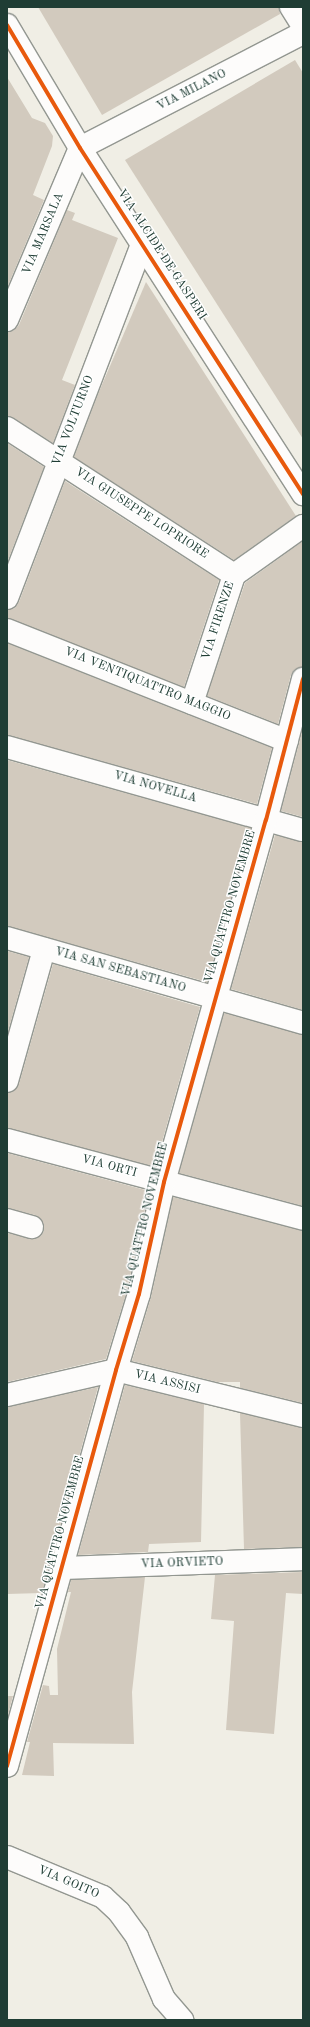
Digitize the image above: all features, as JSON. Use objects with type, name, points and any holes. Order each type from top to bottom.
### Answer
[{"type":"street","points":[[291,7],[303,26]]},
{"type":"street","name":"VIA ALCIDE DE GASPERI","points":[[7,25],[80,148],[303,494]]},
{"type":"street","name":"VIA MILANO","points":[[80,148],[303,33]]},
{"type":"street","name":"VIA MARSALA","points":[[7,320],[80,148]]},
{"type":"street","name":"VIA VOLTURNO","points":[[7,598],[142,244]]},
{"type":"street","name":"VIA GIUSEPPE LOPRIORE","points":[[7,428],[59,460],[234,575]]},
{"type":"street","name":"VIA FIRENZE","points":[[192,703],[234,575],[303,526]]},
{"type":"street","name":"VIA VENTIQUATTRO MAGGIO","points":[[7,630],[287,741]]},
{"type":"street","name":"VIA QUATTRO NOVEMBRE","points":[[7,1766],[116,1370],[139,1294],[164,1182],[266,820],[303,679]]},
{"type":"street","name":"VIA NOVELLA","points":[[7,747],[303,830]]},
{"type":"street","name":"VIA SAN SEBASTIANO","points":[[7,938],[303,1023]]},
{"type":"street","points":[[7,1081],[44,949]]},
{"type":"street","name":"VIA ORTI","points":[[7,1140],[303,1219]]},
{"type":"street","points":[[7,1220],[32,1227]]},
{"type":"street","name":"VIA ASSISI","points":[[7,1395],[116,1370],[303,1416]]},
{"type":"street","name":"VIA ORVIETO","points":[[61,1568],[303,1559]]},
{"type":"street","name":"VIA GOITO","points":[[7,1857],[103,1897],[120,1912],[137,1936],[164,1999],[182,2020]]},
{"type":"building","points":[[38,7],[279,7],[280,14],[102,115]]},
{"type":"building","points":[[295,60],[303,73],[303,439],[125,160]]},
{"type":"building","points":[[7,77],[32,118],[45,123],[53,136],[52,146],[33,195],[44,200],[7,288]]},
{"type":"building","points":[[67,210],[75,213],[72,220],[118,238],[62,380],[75,385],[53,443],[14,418],[7,416],[7,332],[14,330],[19,325]]},
{"type":"building","points":[[146,282],[296,516],[234,560],[74,457],[98,394]]},
{"type":"building","points":[[7,443],[44,467],[7,563]]},
{"type":"building","points":[[65,481],[219,580],[184,687],[7,618],[7,610],[15,608],[19,602]]},
{"type":"building","points":[[303,541],[303,667],[294,670],[291,675],[278,724],[207,696],[245,583]]},
{"type":"building","points":[[7,643],[272,748],[257,804],[7,735]]},
{"type":"building","points":[[303,728],[303,817],[281,811]]},
{"type":"building","points":[[7,760],[251,828],[207,982],[7,926]]},
{"type":"building","points":[[275,835],[303,842],[303,1010],[231,989]]},
{"type":"building","points":[[7,951],[29,957],[7,1035]]},
{"type":"building","points":[[53,964],[200,1007],[155,1167],[7,1128],[7,1093],[15,1090],[19,1084]]},
{"type":"building","points":[[224,1013],[303,1035],[303,1206],[179,1173]]},
{"type":"building","points":[[7,1153],[149,1191],[127,1291],[106,1359],[7,1382],[7,1233],[35,1239],[41,1236],[44,1231],[44,1224],[41,1219],[35,1215],[7,1208]]},
{"type":"building","points":[[173,1197],[303,1231],[303,1403],[240,1388],[240,1382],[217,1382],[132,1361],[151,1297]]},
{"type":"building","points":[[125,1385],[204,1404],[201,1542],[149,1544],[148,1552],[78,1555]]},
{"type":"building","points":[[98,1387],[42,1593],[7,1594],[7,1407]]},
{"type":"building","points":[[240,1413],[303,1428],[303,1547],[244,1549]]},
{"type":"building","points":[[303,1572],[303,1594],[286,1593],[274,1734],[226,1730],[234,1621],[211,1619],[215,1575]]},
{"type":"building","points":[[145,1577],[132,1692],[134,1744],[53,1743],[54,1776],[22,1775],[30,1742],[27,1742],[43,1685],[49,1686],[50,1695],[58,1695],[57,1649],[71,1592],[68,1592],[71,1580]]},
{"type":"building","points":[[7,1696],[13,1696],[7,1719]]},
{"type":"cycle path","points":[[7,25],[80,148],[303,494]]},
{"type":"cycle path","points":[[7,1766],[116,1370],[139,1294],[164,1182],[266,820],[303,679]]}]
